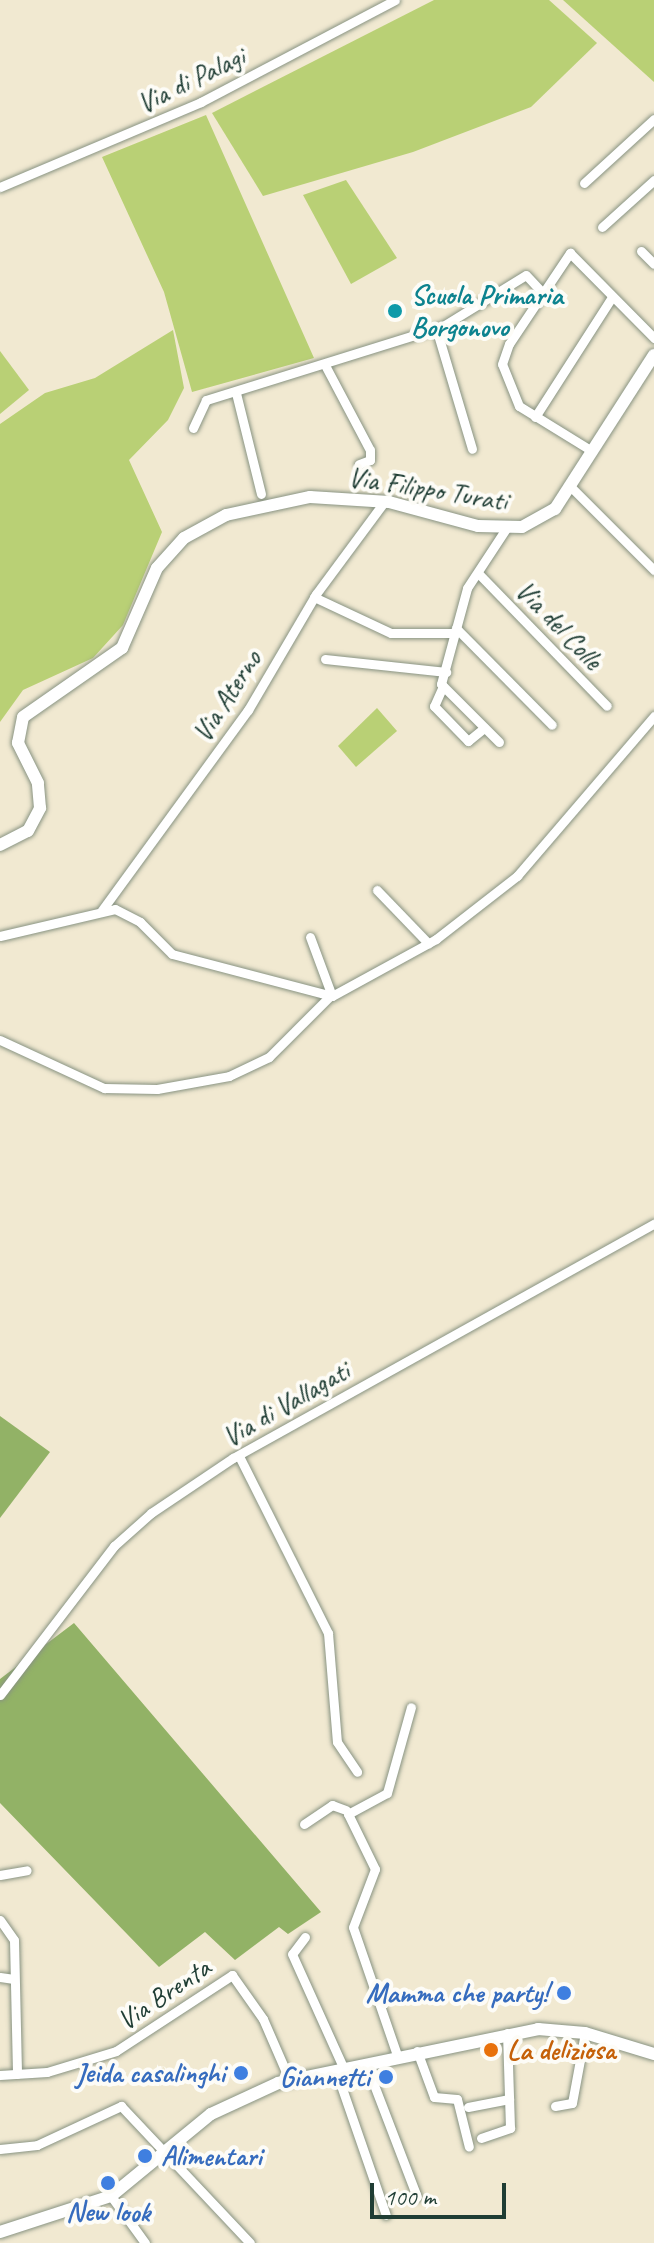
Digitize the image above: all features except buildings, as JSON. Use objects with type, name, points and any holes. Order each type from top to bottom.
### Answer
[{"type":"main road","name":"Via Filippo Turati","points":[[0,845],[28,831],[40,808],[40,787],[18,743],[23,717],[122,648],[157,568],[177,543],[219,517],[288,499],[384,502],[507,527],[555,509],[654,355]]},
{"type":"main road","points":[[0,2232],[111,2196],[227,2104],[290,2081],[507,2033],[585,2033],[654,2054]]},
{"type":"street","name":"Via di Palagi","points":[[0,187],[201,102],[395,0]]},
{"type":"street","points":[[584,183],[654,119]]},
{"type":"street","points":[[602,227],[654,180]]},
{"type":"street","points":[[641,251],[654,264]]},
{"type":"street","points":[[592,451],[519,406],[502,364],[542,292],[570,253],[654,338]]},
{"type":"street","points":[[193,428],[206,400],[326,367],[436,328],[526,275],[542,292]]},
{"type":"street","points":[[535,417],[612,297]]},
{"type":"street","points":[[436,328],[472,449]]},
{"type":"street","points":[[326,367],[370,450],[370,460],[359,464]]},
{"type":"street","points":[[236,393],[261,494]]},
{"type":"street","points":[[570,486],[654,570]]},
{"type":"street","name":"Via Aterno","points":[[102,910],[248,710],[314,597],[384,502]]},
{"type":"street","points":[[484,728],[468,741],[434,706],[443,686],[467,588],[480,575],[507,527]]},
{"type":"street","name":"Via del Colle","points":[[480,575],[607,706]]},
{"type":"street","points":[[314,597],[391,633],[455,631],[552,725]]},
{"type":"street","points":[[325,659],[446,672]]},
{"type":"street","points":[[443,686],[499,742]]},
{"type":"street","points":[[0,1040],[104,1088],[157,1089],[229,1076],[269,1057],[331,996],[428,943],[517,876],[654,716]]},
{"type":"street","points":[[377,890],[428,943]]},
{"type":"street","points":[[0,936],[102,910],[128,914],[161,948],[195,963],[331,996]]},
{"type":"street","points":[[310,937],[331,996]]},
{"type":"street","name":"Via di Vallagati","points":[[0,1695],[121,1538],[239,1456],[654,1224]]},
{"type":"street","points":[[239,1456],[328,1633],[337,1742],[357,1772]]},
{"type":"street","points":[[347,1812],[387,1793],[411,1707]]},
{"type":"street","points":[[341,1797],[375,1869],[353,1927],[397,2055]]},
{"type":"street","points":[[304,1824],[332,1805],[347,1812]]},
{"type":"street","points":[[0,1875],[27,1870]]},
{"type":"street","points":[[0,1920],[14,1940],[17,2074]]},
{"type":"street","points":[[305,1937],[293,1957],[340,2070],[386,2215]]},
{"type":"street","name":"Via Brenta","points":[[0,2075],[17,2074],[125,2047],[235,1975],[290,2081]]},
{"type":"street","points":[[0,1977],[14,1979]]},
{"type":"street","points":[[481,2138],[509,2131],[507,2033]]},
{"type":"street","points":[[555,2106],[572,2103],[585,2033]]},
{"type":"street","points":[[417,2051],[434,2097],[457,2099],[469,2147]]},
{"type":"street","points":[[366,2064],[417,2197]]},
{"type":"street","points":[[468,2107],[509,2099]]},
{"type":"street","points":[[0,2149],[37,2145],[119,2106],[167,2152],[250,2243]]},
{"type":"street","points":[[111,2196],[145,2243]]},
{"type":"green space","points":[[434,0],[549,0],[597,43],[531,107],[413,152],[263,196],[212,113]]},
{"type":"green space","points":[[563,0],[654,0],[654,82]]},
{"type":"green space","points":[[206,115],[314,358],[192,392],[164,292],[102,157]]},
{"type":"green space","points":[[346,180],[397,258],[351,284],[303,195]]},
{"type":"green space","points":[[173,330],[184,388],[168,420],[129,460],[162,532],[123,625],[93,658],[23,690],[0,722],[0,424],[45,393],[95,378]]},
{"type":"green space","points":[[0,351],[29,390],[0,414]]},
{"type":"green space","points":[[377,708],[397,731],[356,767],[338,746]]},
{"type":"green space","points":[[0,1416],[50,1452],[0,1518]]},
{"type":"green space","points":[[74,1623],[321,1912],[288,1934],[279,1927],[235,1960],[205,1932],[159,1967],[0,1803],[0,1679]]},
{"type":"place","name":"Scuola Primaria Borgonovo","points":[[395,311]]},
{"type":"place","name":"Mamma che party!","points":[[564,1993]]},
{"type":"place","name":"La deliziosa","points":[[491,2050]]},
{"type":"place","name":"Jeida casalinghi","points":[[241,2073]]},
{"type":"place","name":"Giannetti","points":[[386,2077]]},
{"type":"place","name":"Alimentari","points":[[145,2156]]},
{"type":"place","name":"New look","points":[[108,2183]]}]
